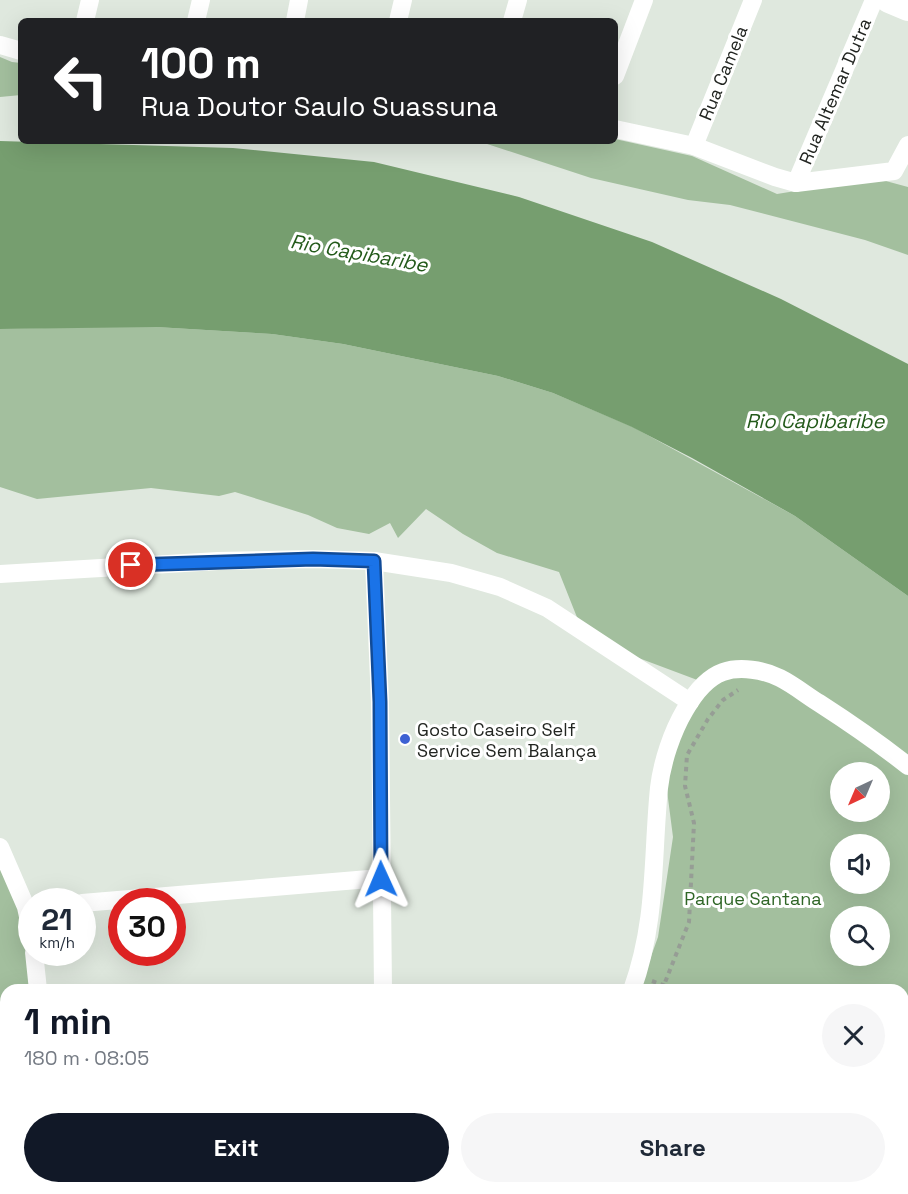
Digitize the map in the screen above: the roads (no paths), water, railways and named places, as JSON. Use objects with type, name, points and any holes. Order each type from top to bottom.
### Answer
[{"type":"street","points":[[86,18],[90,0]]},
{"type":"street","points":[[197,18],[201,0]]},
{"type":"street","points":[[296,18],[299,0]]},
{"type":"street","points":[[399,18],[403,0]]},
{"type":"street","points":[[513,18],[518,0]]},
{"type":"street","points":[[618,68],[644,0]]},
{"type":"street","name":"Rua Camela","points":[[694,146],[753,0]]},
{"type":"street","name":"Rua Altemar Dutra","points":[[795,183],[874,0]]},
{"type":"street","points":[[889,0],[908,8]]},
{"type":"street","points":[[0,45],[18,50]]},
{"type":"street","points":[[618,130],[694,146],[795,183],[894,171],[908,145]]},
{"type":"street","points":[[0,574],[218,561],[313,559],[374,561],[451,573],[500,587],[547,608],[690,702]]},
{"type":"street","points":[[374,561],[380,702],[383,984]]},
{"type":"street","points":[[638,984],[653,900],[659,785],[675,731],[690,702],[708,680],[722,672],[737,669],[760,671],[780,678],[873,738],[908,766]]},
{"type":"street","points":[[0,847],[20,888]]},
{"type":"street","points":[[96,902],[381,879]]},
{"type":"street","points":[[35,966],[37,984]]},
{"type":"water","name":"Rio Capibaribe","points":[[0,141],[18,142],[18,144],[233,148],[374,162],[519,197],[652,242],[781,299],[908,364],[908,596],[795,516],[692,458],[632,427],[553,393],[498,376],[343,344],[272,334],[156,327],[0,329]]},
{"type":"place","name":"Gosto Caseiro Self Service Sem Balança","points":[[405,739]]},
{"type":"park label","name":"Parque Santana","points":[[753,898]]}]
